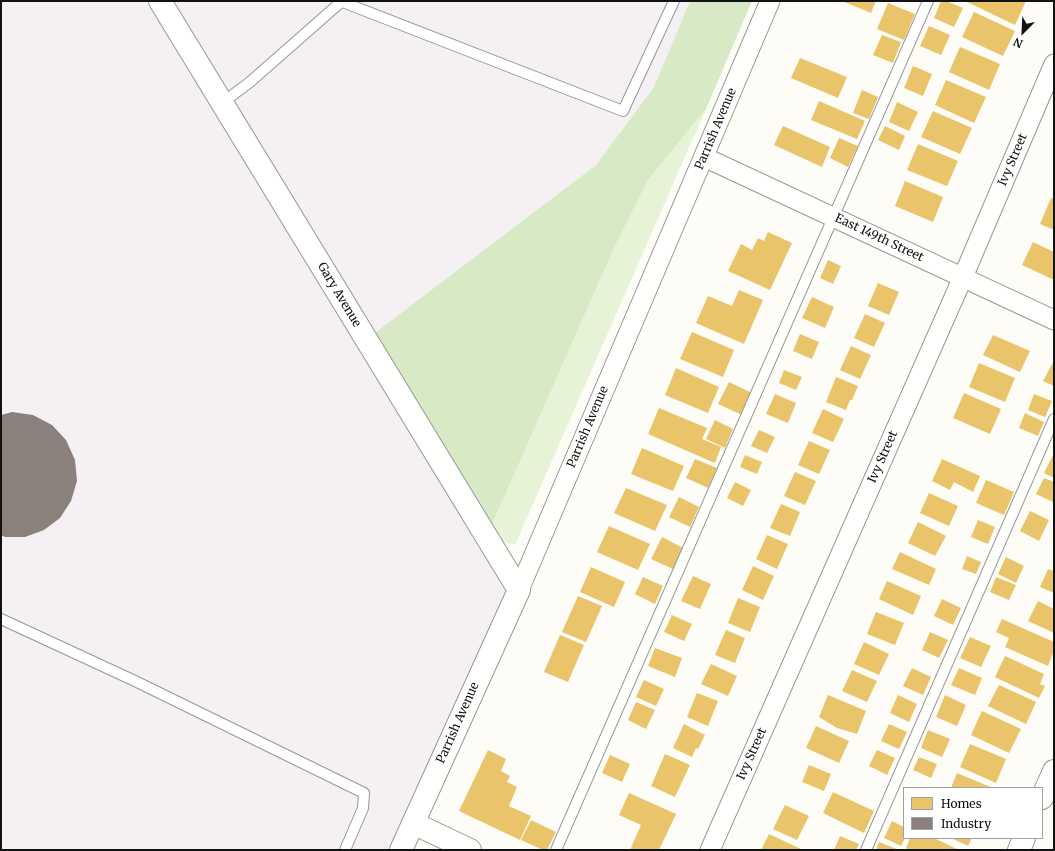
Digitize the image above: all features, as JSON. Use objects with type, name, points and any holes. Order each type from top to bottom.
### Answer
[{"type":"street","name":"Gary Avenue","points":[[160,1],[519,590]]},
{"type":"street","name":"Parrish Avenue","points":[[401,850],[519,590],[770,1]]},
{"type":"street","name":"Ivy Street","points":[[710,850],[964,277],[1054,64]]},
{"type":"street","name":"East 149th Street","points":[[704,157],[1054,320]]},
{"type":"street","points":[[1043,796],[1054,771]]},
{"type":"street","points":[[413,823],[470,850]]},
{"type":"street","points":[[1019,850],[1024,839]]},
{"type":"lane","points":[[222,103],[250,82],[340,1],[623,111],[674,1]]},
{"type":"lane","points":[[556,850],[928,1]]},
{"type":"lane","points":[[866,850],[1054,420]]},
{"type":"lane","points":[[1,619],[136,681],[364,793],[363,808],[345,850]]},
{"type":"shaded area","points":[[1,1],[159,1],[519,590],[403,850],[1,850]]},
{"type":"shaded area","points":[[170,1],[690,1],[654,87],[596,165],[372,335]]},
{"type":"green space","points":[[690,1],[752,1],[706,109],[648,180],[615,246],[490,529],[372,335],[596,165],[654,87]]},
{"type":"green space","points":[[706,109],[515,545],[504,542],[490,529],[615,246],[648,180]]},
{"type":"building: Homes","points":[[842,1],[876,1],[871,13]]},
{"type":"building: Homes","points":[[941,1],[946,1],[963,8],[954,27],[934,18]]},
{"type":"building: Homes","points":[[965,1],[1026,1],[1015,25]]},
{"type":"building: Homes","points":[[888,3],[915,14],[904,40],[877,29]]},
{"type":"building: Homes","points":[[974,12],[1015,31],[1003,56],[962,37]]},
{"type":"building: Homes","points":[[929,26],[950,35],[941,55],[920,46]]},
{"type":"building: Homes","points":[[882,35],[901,42],[893,63],[873,55]]},
{"type":"building: Homes","points":[[960,47],[1000,64],[989,90],[949,72]]},
{"type":"building: Homes","points":[[800,58],[847,77],[838,98],[791,78]]},
{"type":"building: Homes","points":[[913,66],[932,74],[923,96],[904,88]]},
{"type":"building: Homes","points":[[946,80],[986,97],[974,123],[935,105]]},
{"type":"building: Homes","points":[[862,90],[878,97],[869,119],[853,113]]},
{"type":"building: Homes","points":[[819,101],[865,121],[857,139],[811,120]]},
{"type":"building: Homes","points":[[897,102],[918,112],[909,131],[889,122]]},
{"type":"building: Homes","points":[[933,111],[972,128],[960,154],[921,137]]},
{"type":"building: Homes","points":[[783,126],[830,147],[822,167],[774,145]]},
{"type":"building: Homes","points":[[885,126],[905,136],[899,150],[878,140]]},
{"type":"building: Homes","points":[[839,138],[858,146],[848,167],[830,158]]},
{"type":"building: Homes","points":[[918,144],[958,161],[947,186],[907,170]]},
{"type":"building: Homes","points":[[905,181],[943,197],[933,222],[895,206]]},
{"type":"building: Homes","points":[[1051,198],[1054,199],[1054,230],[1040,224]]},
{"type":"building: Homes","points":[[768,232],[792,243],[770,290],[728,271],[741,244],[752,250],[758,238],[764,241]]},
{"type":"building: Homes","points":[[1033,242],[1054,252],[1054,280],[1022,265]]},
{"type":"building: Homes","points":[[828,260],[841,266],[833,284],[820,278]]},
{"type":"building: Homes","points":[[878,283],[899,292],[889,315],[868,306]]},
{"type":"building: Homes","points":[[739,290],[763,300],[744,344],[696,323],[708,296],[732,306]]},
{"type":"building: Homes","points":[[812,297],[834,307],[825,328],[802,318]]},
{"type":"building: Homes","points":[[865,314],[885,323],[874,347],[854,338]]},
{"type":"building: Homes","points":[[692,332],[734,350],[723,377],[680,359]]},
{"type":"building: Homes","points":[[800,334],[819,342],[812,359],[793,351]]},
{"type":"building: Homes","points":[[993,335],[1030,351],[1020,372],[983,355]]},
{"type":"building: Homes","points":[[851,346],[871,355],[860,379],[840,370]]},
{"type":"building: Homes","points":[[979,363],[1015,378],[1005,402],[969,387]]},
{"type":"building: Homes","points":[[1052,364],[1054,365],[1054,386],[1043,381]]},
{"type":"building: Homes","points":[[676,368],[719,387],[708,413],[665,395]]},
{"type":"building: Homes","points":[[784,370],[802,377],[796,390],[779,383]]},
{"type":"building: Homes","points":[[836,377],[858,386],[846,410],[826,402]]},
{"type":"building: Homes","points":[[729,382],[752,393],[742,415],[718,404]]},
{"type":"building: Homes","points":[[964,393],[1001,409],[990,434],[953,418]]},
{"type":"building: Homes","points":[[775,394],[796,403],[788,423],[766,414]]},
{"type":"building: Homes","points":[[1034,394],[1052,401],[1045,417],[1028,410]]},
{"type":"building: Homes","points":[[659,408],[707,428],[702,439],[721,447],[715,463],[648,434]]},
{"type":"building: Homes","points":[[823,409],[844,419],[833,442],[812,433]]},
{"type":"building: Homes","points":[[1025,413],[1044,422],[1038,436],[1019,428]]},
{"type":"building: Homes","points":[[715,420],[733,429],[725,448],[706,439]]},
{"type":"building: Homes","points":[[759,430],[775,437],[767,453],[751,446]]},
{"type":"building: Homes","points":[[809,441],[830,450],[819,474],[798,465]]},
{"type":"building: Homes","points":[[642,448],[684,466],[673,491],[631,474]]},
{"type":"building: Homes","points":[[745,455],[762,462],[757,474],[740,467]]},
{"type":"building: Homes","points":[[1054,455],[1054,478],[1044,473]]},
{"type":"building: Homes","points":[[695,459],[717,468],[708,488],[686,478]]},
{"type":"building: Homes","points":[[942,459],[980,476],[973,492],[954,482],[950,490],[932,481]]},
{"type":"building: Homes","points":[[795,472],[816,481],[805,505],[784,496]]},
{"type":"building: Homes","points":[[1044,478],[1054,482],[1053,502],[1036,494]]},
{"type":"building: Homes","points":[[986,480],[1014,492],[1004,515],[976,503]]},
{"type":"building: Homes","points":[[735,482],[751,490],[743,506],[727,498]]},
{"type":"building: Homes","points":[[626,488],[667,505],[655,531],[614,513]]},
{"type":"building: Homes","points":[[929,493],[958,506],[949,526],[920,513]]},
{"type":"building: Homes","points":[[679,497],[699,507],[690,527],[669,517]]},
{"type":"building: Homes","points":[[781,504],[800,512],[790,536],[770,528]]},
{"type":"building: Homes","points":[[1030,511],[1049,520],[1039,541],[1020,531]]},
{"type":"building: Homes","points":[[978,520],[995,527],[988,544],[971,537]]},
{"type":"building: Homes","points":[[918,522],[946,536],[935,556],[908,543]]},
{"type":"building: Homes","points":[[609,526],[650,544],[638,570],[597,552]]},
{"type":"building: Homes","points":[[767,535],[788,544],[777,569],[756,559]]},
{"type":"building: Homes","points":[[662,537],[683,548],[673,569],[651,559]]},
{"type":"building: Homes","points":[[900,552],[936,569],[929,585],[892,569]]},
{"type":"building: Homes","points":[[967,556],[981,562],[976,574],[962,569]]},
{"type":"building: Homes","points":[[1006,557],[1024,566],[1016,583],[998,574]]},
{"type":"building: Homes","points":[[753,566],[774,576],[763,600],[742,590]]},
{"type":"building: Homes","points":[[591,567],[625,582],[614,607],[580,592]]},
{"type":"building: Homes","points":[[1048,569],[1054,571],[1054,593],[1040,587]]},
{"type":"building: Homes","points":[[693,576],[711,584],[700,609],[681,601]]},
{"type":"building: Homes","points":[[643,577],[663,586],[655,604],[635,594]]},
{"type":"building: Homes","points":[[996,577],[1016,585],[1009,600],[990,592]]},
{"type":"building: Homes","points":[[887,581],[921,596],[913,615],[879,599]]},
{"type":"building: Homes","points":[[578,596],[602,606],[586,642],[562,632]]},
{"type":"building: Homes","points":[[738,598],[760,607],[750,632],[728,623]]},
{"type":"building: Homes","points":[[942,599],[961,608],[953,625],[934,616]]},
{"type":"building: Homes","points":[[1038,601],[1054,609],[1054,633],[1028,621]]},
{"type":"building: Homes","points":[[876,612],[904,623],[895,645],[867,634]]},
{"type":"building: Homes","points":[[672,615],[692,624],[684,641],[664,632]]},
{"type":"building: Homes","points":[[1002,619],[1054,642],[1054,651],[1048,666],[1005,647],[1009,638],[996,632]]},
{"type":"building: Homes","points":[[726,630],[745,638],[735,663],[715,655]]},
{"type":"building: Homes","points":[[930,632],[948,640],[939,658],[922,650]]},
{"type":"building: Homes","points":[[560,635],[584,645],[568,682],[544,672]]},
{"type":"building: Homes","points":[[970,637],[991,646],[981,667],[960,658]]},
{"type":"building: Homes","points":[[864,642],[889,654],[879,675],[854,664]]},
{"type":"building: Homes","points":[[655,648],[682,658],[675,677],[648,666]]},
{"type":"building: Homes","points":[[1005,656],[1044,674],[1040,684],[1045,686],[1039,698],[995,677]]},
{"type":"building: Homes","points":[[711,664],[737,676],[728,696],[701,684]]},
{"type":"building: Homes","points":[[912,668],[931,677],[923,695],[903,686]]},
{"type":"building: Homes","points":[[959,668],[982,678],[975,695],[951,685]]},
{"type":"building: Homes","points":[[852,670],[877,681],[867,702],[842,691]]},
{"type":"building: Homes","points":[[644,680],[664,689],[656,706],[636,697]]},
{"type":"building: Homes","points":[[999,685],[1036,702],[1026,724],[988,706]]},
{"type":"building: Homes","points":[[697,693],[718,701],[708,726],[687,717]]},
{"type":"building: Homes","points":[[828,695],[866,711],[857,734],[837,728],[819,717]]},
{"type":"building: Homes","points":[[898,695],[917,704],[909,722],[890,713]]},
{"type":"building: Homes","points":[[945,695],[966,705],[957,726],[936,717]]},
{"type":"building: Homes","points":[[636,702],[655,710],[646,729],[628,720]]},
{"type":"building: Homes","points":[[982,711],[1021,729],[1009,753],[971,735]]},
{"type":"building: Homes","points":[[684,724],[705,735],[692,757],[673,748]]},
{"type":"building: Homes","points":[[889,724],[907,732],[899,749],[881,741]]},
{"type":"building: Homes","points":[[816,726],[849,741],[839,763],[806,748]]},
{"type":"building: Homes","points":[[928,730],[950,739],[942,757],[921,748]]},
{"type":"building: Homes","points":[[970,744],[1006,759],[996,783],[960,767]]},
{"type":"building: Homes","points":[[488,750],[506,759],[501,771],[510,776],[507,782],[517,787],[509,806],[531,816],[520,840],[459,811]]},
{"type":"building: Homes","points":[[877,750],[895,758],[887,775],[869,766]]},
{"type":"building: Homes","points":[[665,754],[690,765],[675,797],[651,786]]},
{"type":"building: Homes","points":[[610,755],[630,764],[622,782],[602,773]]},
{"type":"building: Homes","points":[[919,757],[937,764],[931,778],[913,770]]},
{"type":"building: Homes","points":[[809,765],[831,774],[824,791],[802,782]]},
{"type":"building: Homes","points":[[957,773],[991,787],[951,787]]},
{"type":"building: Homes","points":[[833,792],[874,811],[864,833],[823,813]]},
{"type":"building: Homes","points":[[629,793],[676,814],[659,850],[630,850],[641,825],[619,815]]},
{"type":"building: Homes","points":[[785,805],[809,816],[797,840],[773,829]]},
{"type":"building: Homes","points":[[531,820],[556,832],[547,850],[543,850],[521,840]]},
{"type":"building: Homes","points":[[892,821],[903,826],[903,839],[904,839],[901,846],[884,838]]},
{"type":"building: Homes","points":[[769,834],[803,850],[761,850]]},
{"type":"building: Homes","points":[[840,836],[859,844],[856,850],[834,850]]},
{"type":"building: Homes","points":[[910,839],[936,839],[959,850],[909,850],[906,848]]},
{"type":"building: Homes","points":[[953,839],[972,839],[968,846]]},
{"type":"building: Homes","points":[[879,842],[899,850],[876,850]]},
{"type":"building: Industry","points":[[12,412],[33,415],[52,425],[66,440],[75,460],[77,481],[71,501],[60,518],[44,530],[25,537],[5,537],[1,535],[1,415]]}]
